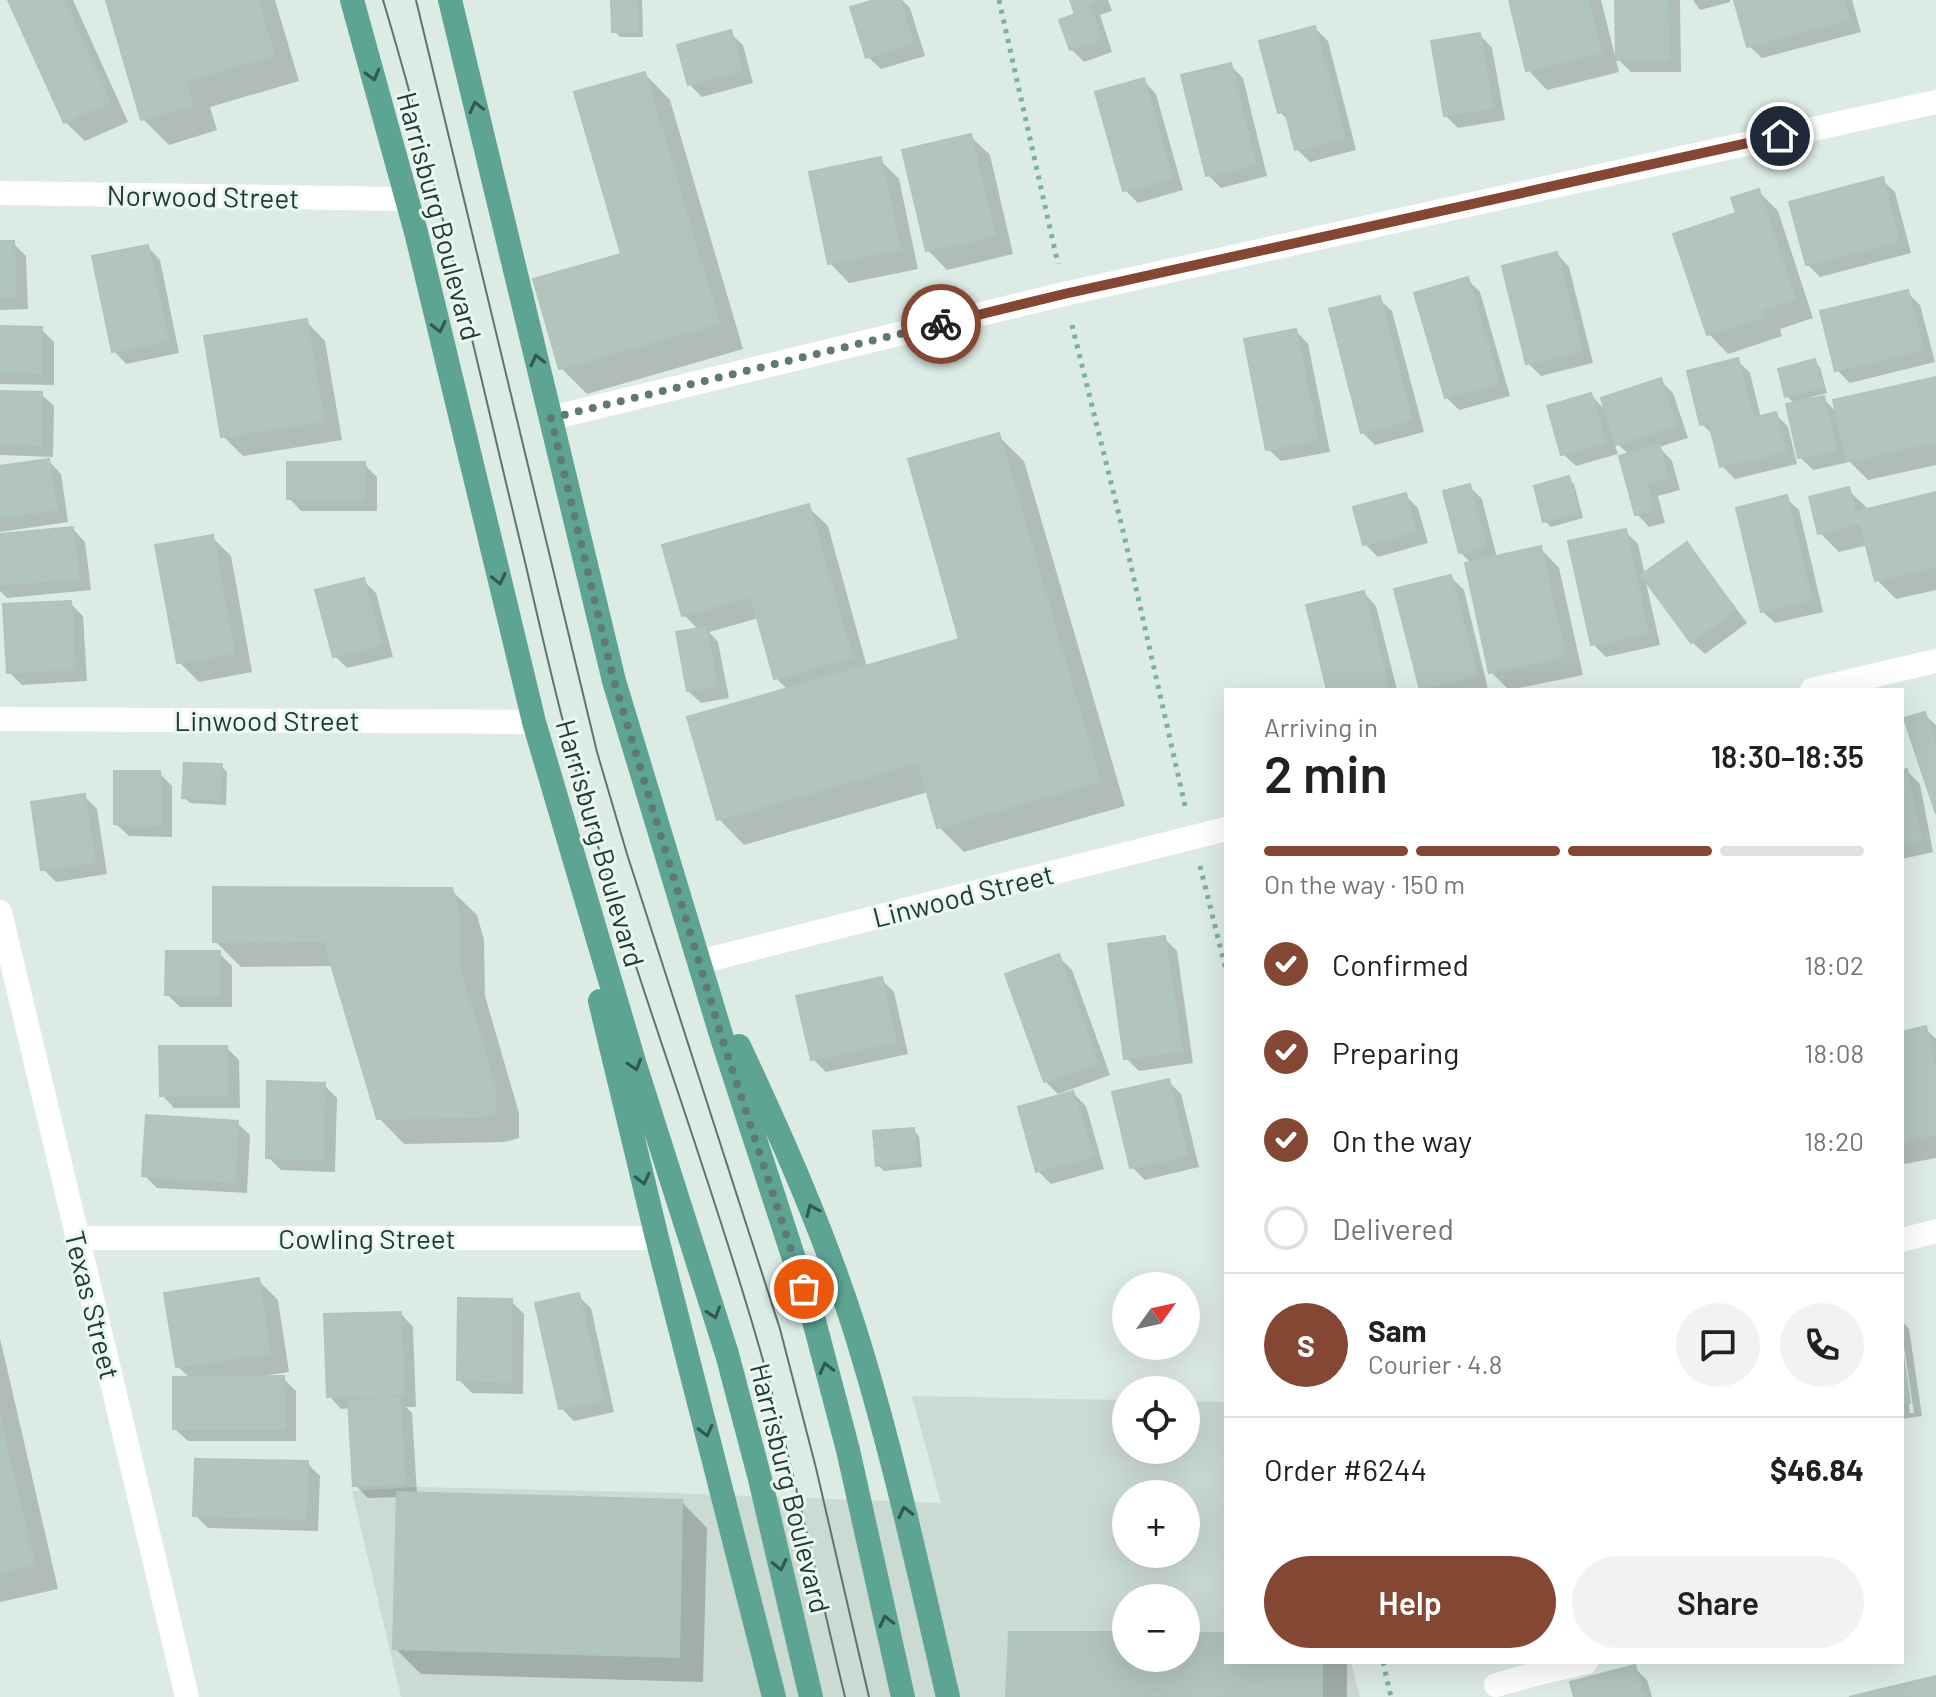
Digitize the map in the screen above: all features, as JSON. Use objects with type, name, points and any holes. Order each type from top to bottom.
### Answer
[{"type":"main road","name":"Harrisburg Boulevard","points":[[352,0],[407,199],[534,722],[635,1065],[727,1354],[811,1697]]},
{"type":"main road","name":"Harrisburg Boulevard","points":[[450,0],[614,681],[699,962],[813,1317],[848,1450],[903,1697]]},
{"type":"main road","points":[[534,722],[657,1238],[774,1697]]},
{"type":"main road","points":[[699,962],[789,1156],[822,1235],[853,1325],[901,1494],[948,1697]]},
{"type":"street","points":[[551,418],[1064,294],[1936,102]]},
{"type":"street","name":"Norwood Street","points":[[0,193],[407,199]]},
{"type":"street","points":[[1821,688],[1936,661]]},
{"type":"street","name":"Linwood Street","points":[[0,719],[534,722]]},
{"type":"street","name":"Linwood Street","points":[[699,962],[1224,829]]},
{"type":"street","name":"Texas Street","points":[[0,912],[187,1697]]},
{"type":"street","points":[[1904,1239],[1936,1231]]},
{"type":"street","name":"Cowling Street","points":[[77,1238],[657,1238]]},
{"type":"street","points":[[1495,1681],[1577,1664]]},
{"type":"path","points":[[999,0],[1064,294],[1224,962]]},
{"type":"path","points":[[1383,1664],[1391,1697]]},
{"type":"shaded area","points":[[912,1396],[1112,1400],[1112,1464],[1200,1464],[1200,1401],[1224,1402],[1224,1664],[1352,1664],[1360,1697],[401,1697],[352,1491],[414,1487],[941,1503]]},
{"type":"building","points":[[8,0],[64,0],[110,102],[64,123]]},
{"type":"building","points":[[106,0],[258,0],[274,55],[185,81],[193,105],[141,120]]},
{"type":"building","points":[[611,0],[637,0],[638,32],[612,32]]},
{"type":"building","points":[[875,0],[900,0],[913,43],[866,58],[850,7]]},
{"type":"building","points":[[1070,0],[1096,0],[1089,3],[1101,39],[1070,50],[1059,20],[1075,14]]},
{"type":"building","points":[[1509,0],[1588,0],[1601,53],[1526,71]]},
{"type":"building","points":[[1615,0],[1668,0],[1669,60],[1616,60]]},
{"type":"building","points":[[1734,0],[1844,0],[1850,19],[1747,47]]},
{"type":"building","points":[[1315,26],[1345,138],[1295,150],[1285,111],[1278,113],[1259,41]]},
{"type":"building","points":[[731,30],[742,70],[688,85],[677,45]]},
{"type":"building","points":[[1480,33],[1493,108],[1444,116],[1431,41]]},
{"type":"building","points":[[1231,63],[1256,164],[1206,176],[1181,75]]},
{"type":"building","points":[[645,72],[719,323],[559,369],[533,279],[621,254],[574,92]]},
{"type":"building","points":[[1144,78],[1172,178],[1123,191],[1095,92]]},
{"type":"building","points":[[971,134],[995,235],[926,251],[902,150]]},
{"type":"building","points":[[881,157],[900,249],[828,264],[809,172]]},
{"type":"building","points":[[1883,177],[1899,241],[1806,265],[1789,202]]},
{"type":"building","points":[[1759,189],[1795,299],[1762,310],[1764,317],[1707,335],[1673,234],[1736,213],[1731,198]]},
{"type":"building","points":[[0,241],[14,241],[16,297],[0,298]]},
{"type":"building","points":[[148,245],[168,340],[112,352],[92,256]]},
{"type":"building","points":[[1557,252],[1582,351],[1526,364],[1502,266]]},
{"type":"building","points":[[1468,277],[1499,383],[1445,398],[1414,293]]},
{"type":"building","points":[[1908,290],[1923,349],[1835,371],[1820,311]]},
{"type":"building","points":[[1380,296],[1412,420],[1361,433],[1329,309]]},
{"type":"building","points":[[307,319],[324,421],[221,437],[204,336]]},
{"type":"building","points":[[0,326],[42,327],[41,373],[0,372]]},
{"type":"building","points":[[1296,329],[1318,439],[1266,450],[1244,339]]},
{"type":"building","points":[[1738,358],[1753,418],[1776,412],[1786,451],[1720,467],[1709,423],[1700,425],[1687,371]]},
{"type":"building","points":[[1815,359],[1823,387],[1785,397],[1778,369]]},
{"type":"building","points":[[1936,377],[1936,442],[1847,461],[1833,400]]},
{"type":"building","points":[[1661,378],[1676,425],[1616,445],[1601,398]]},
{"type":"building","points":[[0,391],[42,392],[41,445],[0,444]]},
{"type":"building","points":[[1591,393],[1606,442],[1561,455],[1547,406]]},
{"type":"building","points":[[1824,396],[1836,450],[1798,458],[1786,404]]},
{"type":"building","points":[[999,433],[1100,781],[937,828],[918,762],[717,820],[687,717],[959,639],[908,459]]},
{"type":"building","points":[[1660,445],[1668,478],[1646,483],[1653,511],[1635,515],[1619,456]]},
{"type":"building","points":[[49,459],[57,509],[0,518],[0,466]]},
{"type":"building","points":[[287,462],[365,462],[365,499],[287,499]]},
{"type":"building","points":[[1569,476],[1579,512],[1543,522],[1534,486]]},
{"type":"building","points":[[1470,484],[1486,546],[1459,553],[1443,491]]},
{"type":"building","points":[[1849,487],[1855,512],[1936,492],[1936,566],[1875,581],[1860,523],[1818,534],[1809,497]]},
{"type":"building","points":[[1406,493],[1416,531],[1363,545],[1353,507]]},
{"type":"building","points":[[1787,495],[1811,599],[1761,612],[1736,508]]},
{"type":"building","points":[[809,504],[852,657],[774,679],[751,596],[682,616],[662,545]]},
{"type":"building","points":[[73,527],[79,578],[0,585],[0,534]]},
{"type":"building","points":[[1626,529],[1648,633],[1591,645],[1568,541]]},
{"type":"building","points":[[213,535],[234,653],[177,663],[155,545]]},
{"type":"building","points":[[1687,542],[1735,610],[1691,643],[1641,575]]},
{"type":"building","points":[[1541,546],[1565,656],[1489,673],[1465,563]]},
{"type":"building","points":[[1451,575],[1477,676],[1419,688],[1394,589]]},
{"type":"building","points":[[364,578],[381,644],[333,657],[315,590]]},
{"type":"building","points":[[1364,591],[1388,688],[1327,688],[1306,605]]},
{"type":"building","points":[[71,601],[75,669],[7,673],[3,604]]},
{"type":"building","points":[[706,627],[717,686],[687,691],[676,632]]},
{"type":"building","points":[[1925,712],[1936,745],[1936,814],[1904,718]]},
{"type":"building","points":[[184,763],[222,764],[220,800],[182,798]]},
{"type":"building","points":[[1907,769],[1921,840],[1904,844],[1904,770]]},
{"type":"building","points":[[114,771],[160,771],[160,825],[114,824]]},
{"type":"building","points":[[85,794],[95,862],[41,870],[31,802]]},
{"type":"building","points":[[213,887],[452,888],[459,913],[460,969],[495,1086],[495,1112],[479,1117],[377,1119],[324,941],[213,942]]},
{"type":"building","points":[[1165,936],[1182,1051],[1124,1059],[1108,944]]},
{"type":"building","points":[[166,951],[220,951],[220,995],[165,995]]},
{"type":"building","points":[[1059,954],[1098,1063],[1044,1082],[1005,974]]},
{"type":"building","points":[[882,977],[896,1042],[811,1060],[796,996]]},
{"type":"building","points":[[1926,1026],[1936,1070],[1936,1135],[1904,1142],[1904,1032]]},
{"type":"building","points":[[159,1046],[227,1046],[228,1096],[160,1096]]},
{"type":"building","points":[[1169,1079],[1187,1155],[1130,1168],[1112,1092]]},
{"type":"building","points":[[267,1081],[325,1083],[323,1160],[266,1158]]},
{"type":"building","points":[[1073,1091],[1093,1156],[1036,1172],[1018,1107]]},
{"type":"building","points":[[146,1115],[238,1121],[235,1182],[142,1176]]},
{"type":"building","points":[[914,1128],[917,1162],[876,1166],[873,1131]]},
{"type":"building","points":[[259,1278],[270,1353],[176,1367],[164,1293]]},
{"type":"building","points":[[579,1293],[603,1399],[559,1409],[535,1303]]},
{"type":"building","points":[[458,1298],[512,1299],[511,1382],[457,1380]]},
{"type":"building","points":[[401,1312],[404,1395],[327,1397],[324,1314]]},
{"type":"building","points":[[1904,1361],[1910,1403],[1904,1404]]},
{"type":"building","points":[[284,1376],[285,1429],[173,1429],[173,1377]]},
{"type":"building","points":[[400,1398],[405,1484],[353,1486],[348,1400]]},
{"type":"building","points":[[0,1418],[34,1564],[0,1572]]},
{"type":"building","points":[[195,1459],[308,1461],[306,1519],[193,1516]]},
{"type":"building","points":[[397,1492],[682,1500],[679,1657],[393,1649]]},
{"type":"building","points":[[1009,1632],[1112,1632],[1112,1672],[1200,1672],[1200,1633],[1224,1633],[1224,1664],[1322,1664],[1322,1697],[1006,1697]]},
{"type":"building","points":[[1635,1665],[1644,1697],[1574,1697],[1570,1682]]},
{"type":"building","points":[[1936,1676],[1936,1697],[1849,1697]]},
{"type":"tram line","points":[[383,0],[441,211],[574,763],[617,907],[756,1336],[792,1471],[845,1697]]},
{"type":"tram line","points":[[416,0],[597,752],[780,1329],[869,1697]]},
{"type":"way so far","points":[[804,1289],[722,1038],[614,681],[551,418],[941,324]]},
{"type":"route","points":[[941,324],[1780,136]]}]
